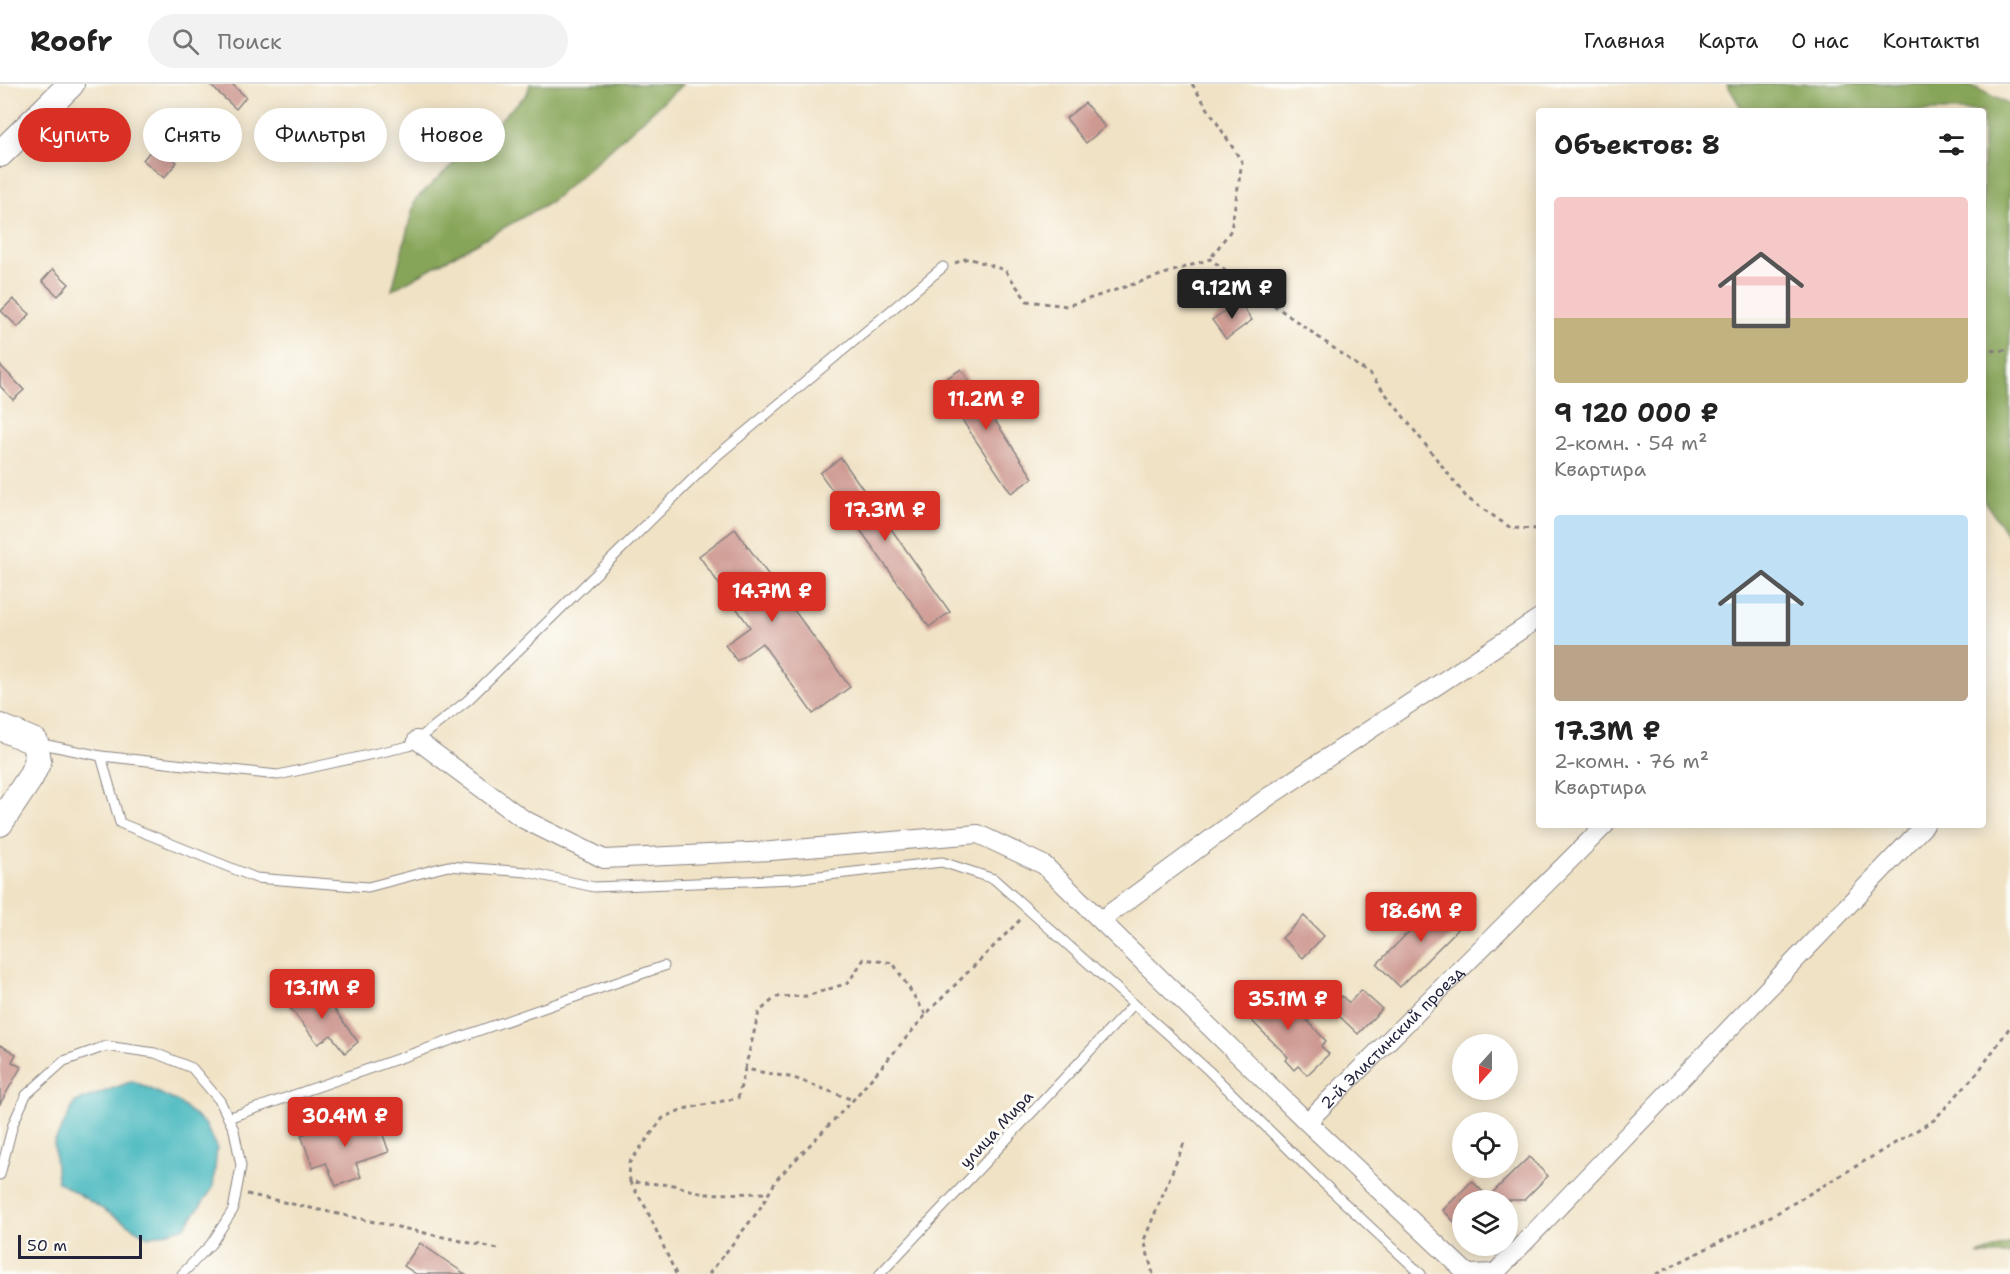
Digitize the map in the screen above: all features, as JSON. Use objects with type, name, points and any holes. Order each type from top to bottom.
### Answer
[{"type":"street","points":[[0,154],[71,84]]},
{"type":"street","points":[[1101,920],[1268,797],[1536,620]]},
{"type":"street","points":[[0,727],[35,742],[38,761],[30,778],[0,823]]},
{"type":"street","points":[[417,740],[523,819],[604,860],[771,851],[978,834],[1044,865],[1306,1122],[1468,1274],[1495,1273],[1922,828]]},
{"type":"street","name":"2-й Элистинский проезд","points":[[1306,1122],[1602,828]]},
{"type":"lane","points":[[35,742],[100,756],[279,775],[409,746],[468,700],[713,459],[944,267]]},
{"type":"lane","points":[[100,756],[120,823],[256,878],[368,887],[448,866],[527,872],[594,887],[793,879],[942,862],[994,879],[1208,1070],[1322,1182],[1421,1274]]},
{"type":"lane","points":[[228,1118],[664,966]]},
{"type":"lane","name":"улица Мира","points":[[880,1274],[1134,1004]]},
{"type":"lane","points":[[0,1175],[13,1124],[26,1095],[64,1061],[106,1046],[154,1053],[192,1068],[220,1101],[234,1130],[241,1166],[233,1210],[211,1244],[182,1274]]},
{"type":"path","points":[[944,267],[968,258],[1005,270],[1028,301],[1067,306],[1210,259],[1231,230],[1242,162],[1192,84]]},
{"type":"path","points":[[1210,259],[1371,375],[1467,498],[1511,528],[1536,529]]},
{"type":"path","points":[[1986,351],[2010,350]]},
{"type":"path","points":[[709,1274],[777,1179],[853,1100],[926,1015],[1030,911]]},
{"type":"path","points":[[676,1274],[646,1208],[630,1182],[629,1163],[663,1118],[682,1110],[738,1098],[759,1012],[776,997],[807,996],[848,983],[864,959],[893,963],[926,1015]]},
{"type":"path","points":[[1656,1274],[1777,1214],[1934,1120],[1978,1072],[2010,1027]]},
{"type":"path","points":[[745,1069],[794,1078],[853,1100]]},
{"type":"path","points":[[1153,1274],[1144,1240],[1184,1143]]},
{"type":"path","points":[[630,1182],[673,1185],[704,1194],[769,1193]]},
{"type":"path","points":[[236,1192],[498,1249]]},
{"type":"green space","points":[[530,84],[683,84],[552,201],[392,290],[415,200],[455,162],[505,162],[505,115],[527,94]]},
{"type":"green space","points":[[1727,84],[1968,84],[2010,105],[2010,539],[1986,503],[1986,108],[1741,108]]},
{"type":"green space","points":[[2010,1243],[2010,1255],[1978,1255]]},
{"type":"water","points":[[133,1081],[178,1102],[205,1124],[217,1149],[213,1188],[184,1228],[148,1237],[57,1181],[54,1143],[75,1102]]},
{"type":"building","points":[[209,84],[232,84],[246,97],[235,108]]},
{"type":"building","points":[[1085,103],[1105,127],[1086,143],[1066,118]]},
{"type":"building","points":[[145,162],[177,162],[164,178]]},
{"type":"building","points":[[53,269],[69,284],[58,296],[42,281]]},
{"type":"building","points":[[13,299],[30,314],[18,327],[1,311]]},
{"type":"building","points":[[1239,301],[1252,320],[1226,339],[1212,320]]},
{"type":"building","points":[[0,365],[24,390],[13,400],[0,386]]},
{"type":"building","points":[[961,369],[1033,478],[1011,493],[938,384]]},
{"type":"building","points":[[841,458],[950,612],[929,627],[820,473]]},
{"type":"building","points":[[735,529],[850,687],[813,714],[762,643],[737,661],[725,645],[750,627],[699,556]]},
{"type":"building","points":[[1441,899],[1465,922],[1400,987],[1377,964]]},
{"type":"building","points":[[1304,916],[1324,936],[1303,958],[1282,938]]},
{"type":"building","points":[[311,987],[328,1009],[332,1006],[358,1042],[345,1053],[331,1035],[318,1044],[288,1005]]},
{"type":"building","points":[[1266,990],[1277,1001],[1284,995],[1326,1041],[1321,1046],[1329,1054],[1307,1075],[1298,1066],[1294,1070],[1285,1060],[1288,1057],[1243,1012]]},
{"type":"building","points":[[1361,990],[1382,1009],[1358,1034],[1331,1008],[1342,996],[1349,1003]]},
{"type":"building","points":[[0,1045],[16,1054],[12,1062],[21,1067],[0,1104]]},
{"type":"building","points":[[368,1118],[370,1123],[378,1121],[389,1152],[356,1163],[361,1177],[336,1186],[326,1163],[313,1168],[301,1135],[333,1124],[334,1129]]},
{"type":"building","points":[[1529,1157],[1548,1176],[1524,1200],[1518,1200],[1518,1190],[1495,1190],[1507,1178],[1518,1178],[1518,1168]]},
{"type":"building","points":[[1472,1181],[1481,1190],[1463,1190]]},
{"type":"building","points":[[1452,1201],[1452,1219],[1443,1210]]},
{"type":"building","points":[[420,1243],[465,1274],[416,1274],[404,1266]]}]
